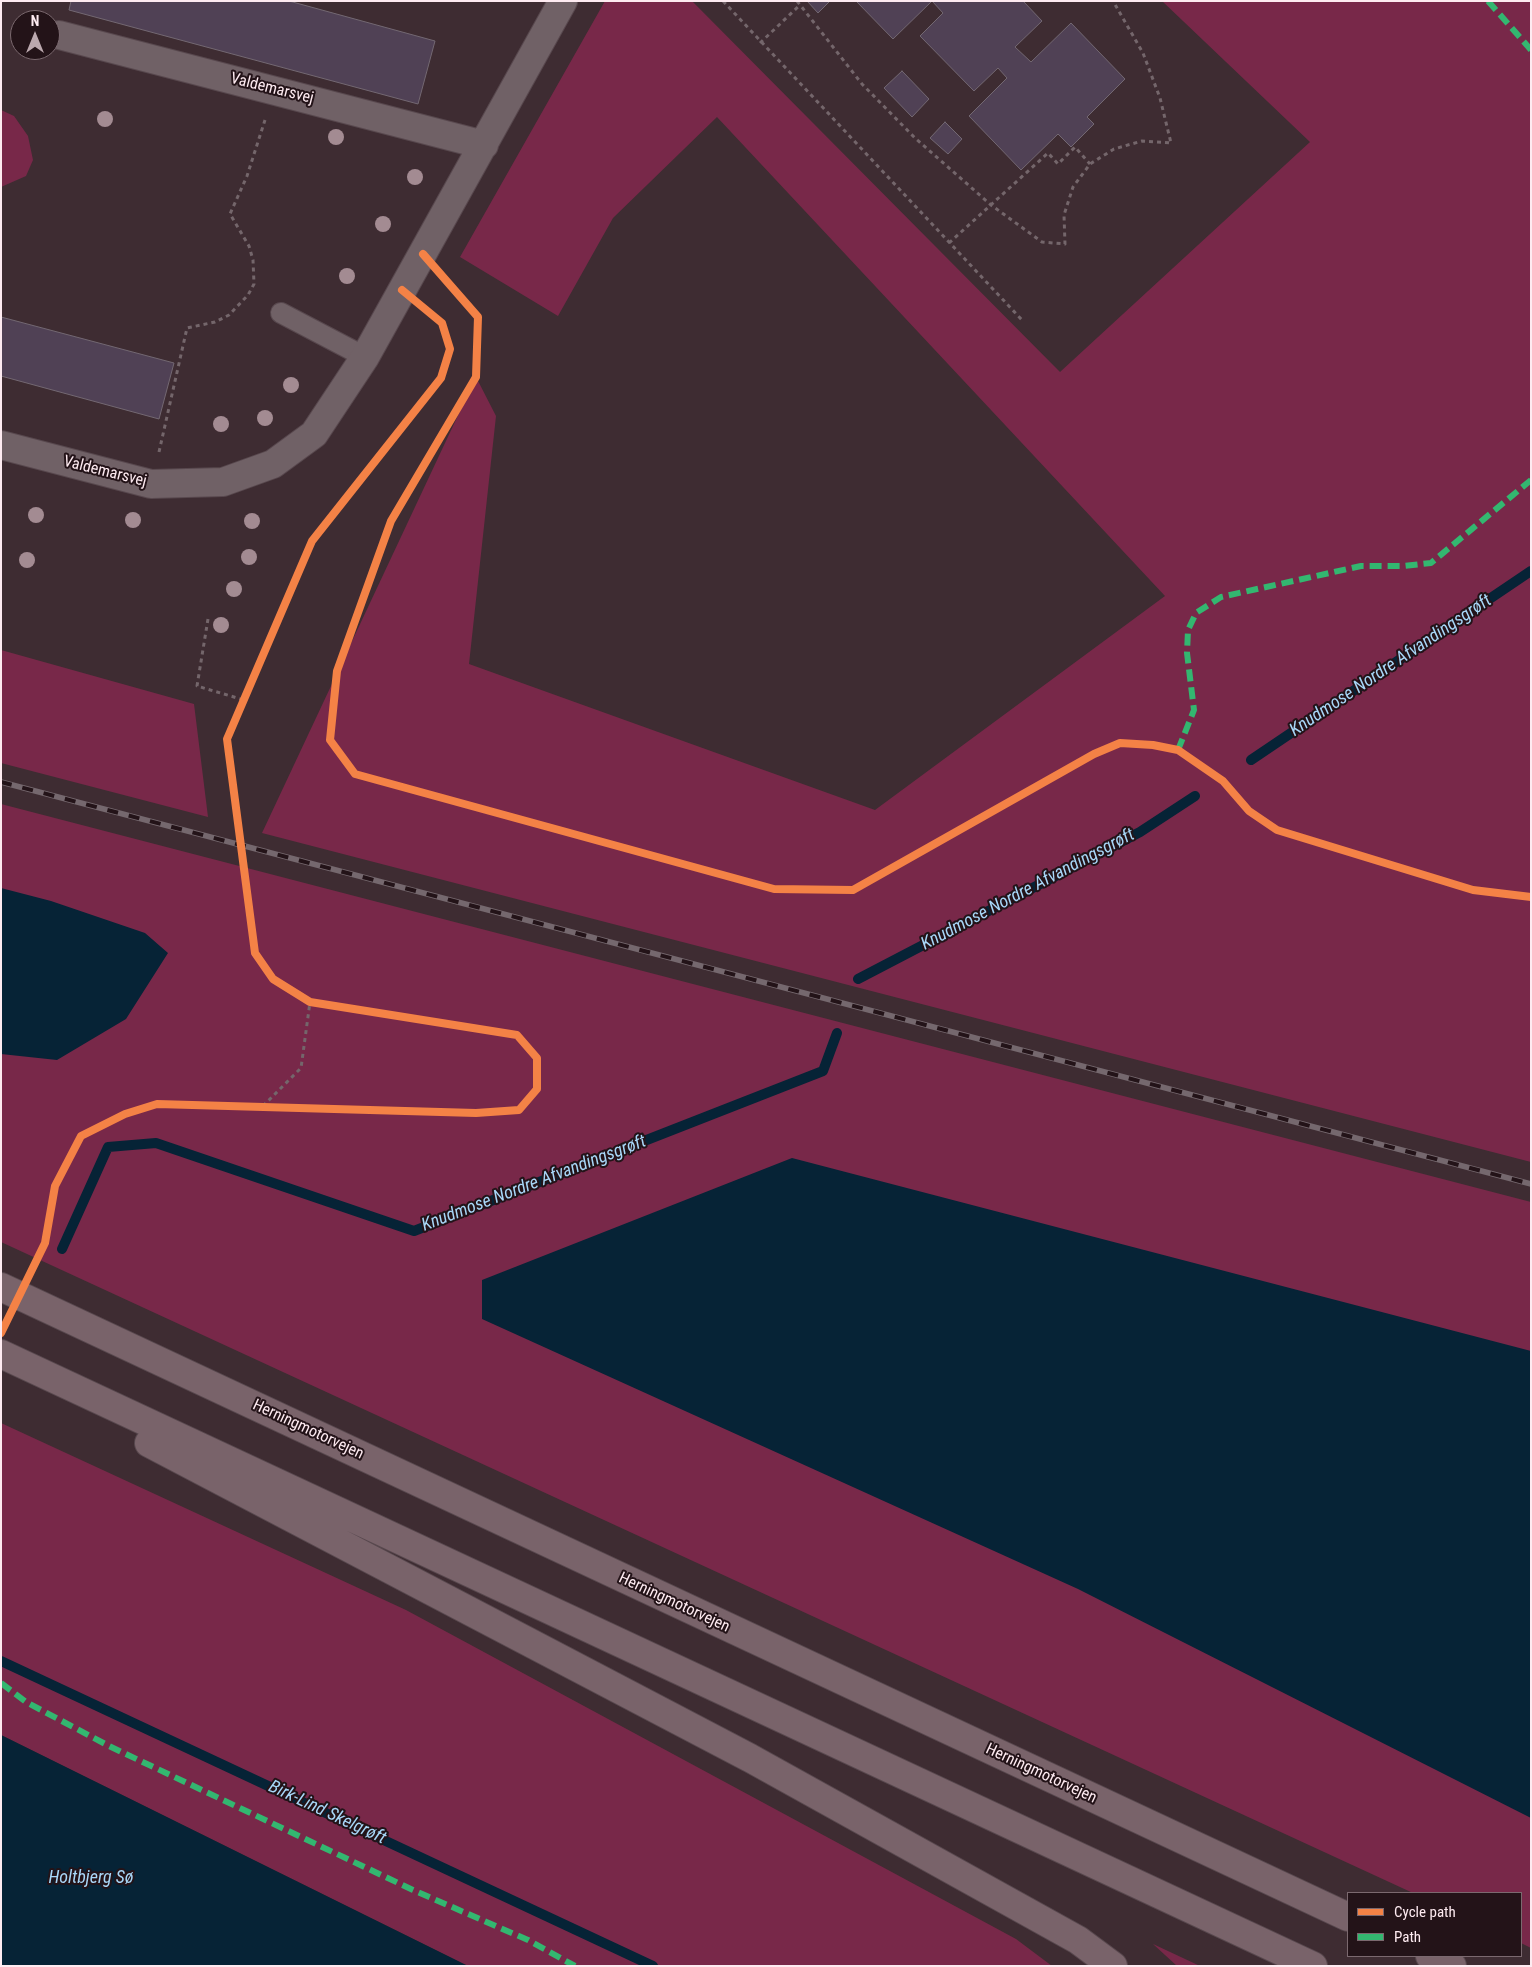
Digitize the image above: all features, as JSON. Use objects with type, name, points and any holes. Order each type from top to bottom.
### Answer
[{"type":"highway","name":"Herningmotorvejen","points":[[1,1287],[1347,1917]]},
{"type":"highway","points":[[1,1354],[1313,1966]]},
{"type":"highway","points":[[41,1373],[128,1431],[750,1758],[1078,1940],[1112,1966]]},
{"type":"highway","points":[[1432,1957],[1452,1966]]},
{"type":"street","name":"Valdemarsvej","points":[[1,446],[151,484],[223,482],[273,464],[314,434],[365,357],[563,1]]},
{"type":"street","name":"Valdemarsvej","points":[[60,35],[484,144]]},
{"type":"lane","points":[[281,313],[365,357]]},
{"type":"path","points":[[723,1],[760,43],[1022,320]]},
{"type":"path","points":[[797,1],[862,84],[915,138],[991,205],[1042,242],[1065,244],[1064,215],[1073,187],[1090,164],[1114,149],[1142,141],[1171,143],[1160,98],[1143,53],[1113,1]]},
{"type":"path","points":[[760,43],[800,5]]},
{"type":"path","points":[[151,484],[187,328],[215,322],[229,315],[248,295],[254,284],[254,260],[249,246],[230,214],[247,176],[274,89]]},
{"type":"path","points":[[950,243],[1048,153],[1058,164],[1075,148],[1090,164]]},
{"type":"path","points":[[208,619],[197,686],[242,704],[248,691]]},
{"type":"path","points":[[302,998],[319,1004]]},
{"type":"path","points":[[263,1106],[301,1068],[310,1002]]},
{"type":"path","points":[[254,1106],[273,1107]]},
{"type":"shaded area","points":[[605,1],[692,1],[1060,372],[1310,142],[1162,1],[1531,1],[1531,1162],[262,833],[476,377],[496,416],[469,664],[875,810],[1165,596],[717,117],[613,218],[558,316],[460,257]]},
{"type":"shaded area","points":[[1,110],[14,116],[28,136],[33,160],[26,176],[1,187]]},
{"type":"shaded area","points":[[1,650],[194,704],[208,817],[1,763]]},
{"type":"shaded area","points":[[1,804],[1531,1202],[1531,1948],[1522,1944],[1522,1892],[1411,1892],[1,1242]]},
{"type":"shaded area","points":[[1,1423],[406,1610],[1016,1939],[1052,1966],[468,1966],[1,1735]]},
{"type":"shaded area","points":[[1153,1944],[1200,1966],[1177,1966]]},
{"type":"water","points":[[1,888],[51,901],[145,933],[168,953],[126,1019],[57,1060],[1,1054]]},
{"type":"water","points":[[792,1158],[1531,1351],[1531,1818],[1078,1589],[482,1319],[482,1280]]},
{"type":"water","name":"Holtbjerg Sø","points":[[1,1735],[468,1966],[1,1966]]},
{"type":"building","points":[[71,1],[289,1],[435,41],[418,104],[69,10]]},
{"type":"building","points":[[807,1],[830,1],[818,13]]},
{"type":"building","points":[[856,1],[932,1],[893,39]]},
{"type":"building","points":[[932,1],[1023,1],[1042,21],[1015,47],[1031,62],[1071,23],[1125,79],[1087,117],[1094,124],[1071,147],[1058,134],[1021,170],[969,116],[1007,78],[998,68],[974,91],[920,36],[943,13]]},
{"type":"building","points":[[902,71],[929,99],[912,117],[884,88]]},
{"type":"building","points":[[945,122],[962,139],[948,154],[930,138]]},
{"type":"building","points":[[1,317],[174,363],[159,419],[1,376]]},
{"type":"waterway","name":"Knudmose Nordre Afvandingsgrøft","points":[[1251,760],[1531,571]]},
{"type":"waterway","name":"Knudmose Nordre Afvandingsgrøft","points":[[858,979],[1140,832],[1195,796]]},
{"type":"waterway","name":"Knudmose Nordre Afvandingsgrøft","points":[[62,1249],[108,1147],[156,1143],[414,1231],[823,1071],[837,1033]]},
{"type":"waterway","name":"Birk-Lind Skelgrøft","points":[[1,1661],[653,1966]]},
{"type":"railway","points":[[1,782],[1531,1184]]},
{"type":"marked path","points":[[1488,1],[1531,50]]},
{"type":"marked path","points":[[1178,750],[1194,710],[1187,653],[1188,630],[1196,613],[1221,597],[1361,566],[1404,566],[1431,563],[1531,480]]},
{"type":"marked path","points":[[1,1683],[26,1702],[109,1746],[413,1890],[528,1940],[575,1966]]},
{"type":"cycle path","points":[[423,254],[478,317],[476,377],[391,521],[337,671],[330,740],[355,774],[774,889],[853,890],[1094,754],[1120,743],[1153,745],[1178,750],[1223,781],[1249,811],[1277,830],[1473,890],[1531,897]]},
{"type":"cycle path","points":[[1,1333],[45,1243],[55,1186],[81,1136],[125,1114],[157,1104],[476,1113],[519,1110],[537,1089],[537,1058],[517,1035],[310,1002],[273,979],[255,953],[227,739],[312,541],[441,378],[450,349],[442,323],[402,290]]}]
